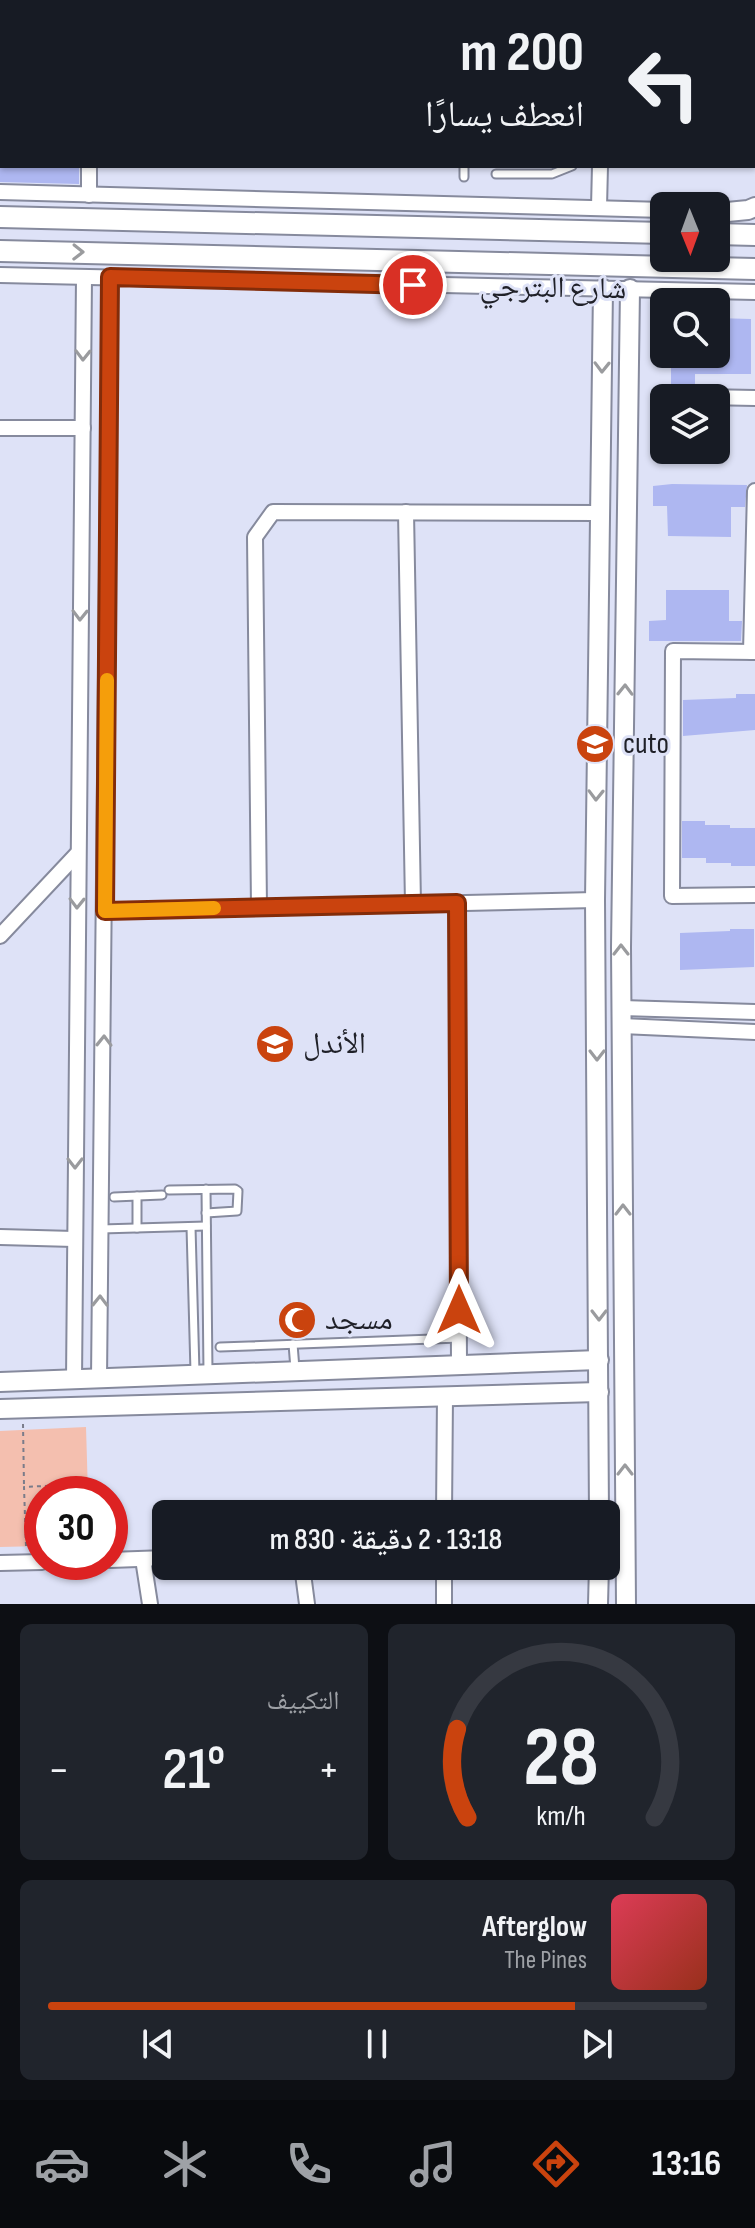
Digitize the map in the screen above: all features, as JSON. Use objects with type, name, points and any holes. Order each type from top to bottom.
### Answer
[{"type":"main road","name":"شارع البترجي","points":[[0,217],[650,233]]},
{"type":"main road","points":[[442,261],[443,227]]},
{"type":"main road","points":[[730,234],[755,235]]},
{"type":"main road","name":"شارع البترجي","points":[[0,251],[755,269]]},
{"type":"street","points":[[89,168],[89,195]]},
{"type":"street","points":[[599,207],[600,168]]},
{"type":"street","points":[[0,192],[650,209]]},
{"type":"street","points":[[138,220],[139,194]]},
{"type":"street","name":"شارع البترجي","points":[[512,228],[536,205]]},
{"type":"street","points":[[730,212],[755,207]]},
{"type":"street","points":[[730,213],[755,214]]},
{"type":"street","points":[[255,281],[268,257]]},
{"type":"street","name":"شارع البترجي","points":[[0,275],[755,292]]},
{"type":"street","points":[[74,1380],[84,277]]},
{"type":"street","points":[[99,1379],[110,277]]},
{"type":"street","points":[[599,1500],[595,900],[603,289]]},
{"type":"street","points":[[626,1604],[622,1017],[630,289]]},
{"type":"street","points":[[730,398],[755,398]]},
{"type":"street","points":[[0,428],[83,428]]},
{"type":"street","points":[[755,491],[753,652],[673,651],[672,896],[755,895]]},
{"type":"street","points":[[259,907],[255,537],[273,512],[600,513]]},
{"type":"street","points":[[406,512],[413,904]]},
{"type":"street","points":[[0,936],[77,854]]},
{"type":"street","points":[[105,911],[595,900]]},
{"type":"street","points":[[457,903],[459,1365]]},
{"type":"street","points":[[596,1025],[622,1017],[755,1012]]},
{"type":"street","points":[[622,1017],[755,1032]]},
{"type":"street","points":[[0,1237],[74,1239]]},
{"type":"street","points":[[0,1382],[599,1360]]},
{"type":"street","points":[[0,1409],[599,1392]]},
{"type":"street","points":[[444,1500],[445,1396]]},
{"type":"street","points":[[128,1559],[152,1559]]},
{"type":"street","points":[[143,1559],[150,1604]]},
{"type":"street","points":[[0,1563],[24,1562]]},
{"type":"street","points":[[304,1580],[307,1604]]},
{"type":"street","points":[[444,1580],[444,1604]]},
{"type":"street","points":[[598,1604],[599,1580]]},
{"type":"lane","points":[[464,168],[464,177]]},
{"type":"lane","points":[[496,174],[552,174],[567,168]]},
{"type":"lane","points":[[201,1375],[206,1189]]},
{"type":"lane","points":[[114,1197],[235,1189],[239,1195],[237,1211],[206,1213]]},
{"type":"lane","points":[[137,1196],[137,1228]]},
{"type":"lane","points":[[101,1229],[206,1226]]},
{"type":"lane","points":[[191,1227],[201,1375]]},
{"type":"lane","points":[[220,1347],[459,1338]]},
{"type":"lane","points":[[293,1344],[296,1371]]},
{"type":"path","points":[[22,1408],[24,1487]]},
{"type":"shaded area","points":[[86,1427],[87,1476],[24,1476],[24,1546],[0,1547],[0,1431]]},
{"type":"building","points":[[0,168],[79,168],[79,184],[0,182]]},
{"type":"building","points":[[730,318],[751,319],[751,374],[695,374],[695,384],[671,384],[671,368],[730,368]]},
{"type":"building","points":[[747,485],[745,507],[731,507],[731,537],[668,536],[667,506],[653,506],[653,486]]},
{"type":"building","points":[[666,590],[729,590],[729,621],[742,621],[741,641],[649,641],[649,621],[666,620]]},
{"type":"building","points":[[736,694],[755,694],[755,730],[683,736],[683,700],[736,698]]},
{"type":"building","points":[[682,821],[755,828],[755,866],[706,863],[706,858],[682,858]]},
{"type":"building","points":[[754,929],[754,967],[680,970],[680,933]]},
{"type":"slow traffic","points":[[107,680],[105,911],[214,908]]},
{"type":"place","name":"cuto","points":[[595,744]]},
{"type":"place","name":"الأندل","points":[[275,1044]]},
{"type":"place","name":"مسجد","points":[[297,1320]]},
{"type":"route","points":[[413,285],[110,277],[105,911],[457,903],[459,1310]]}]
